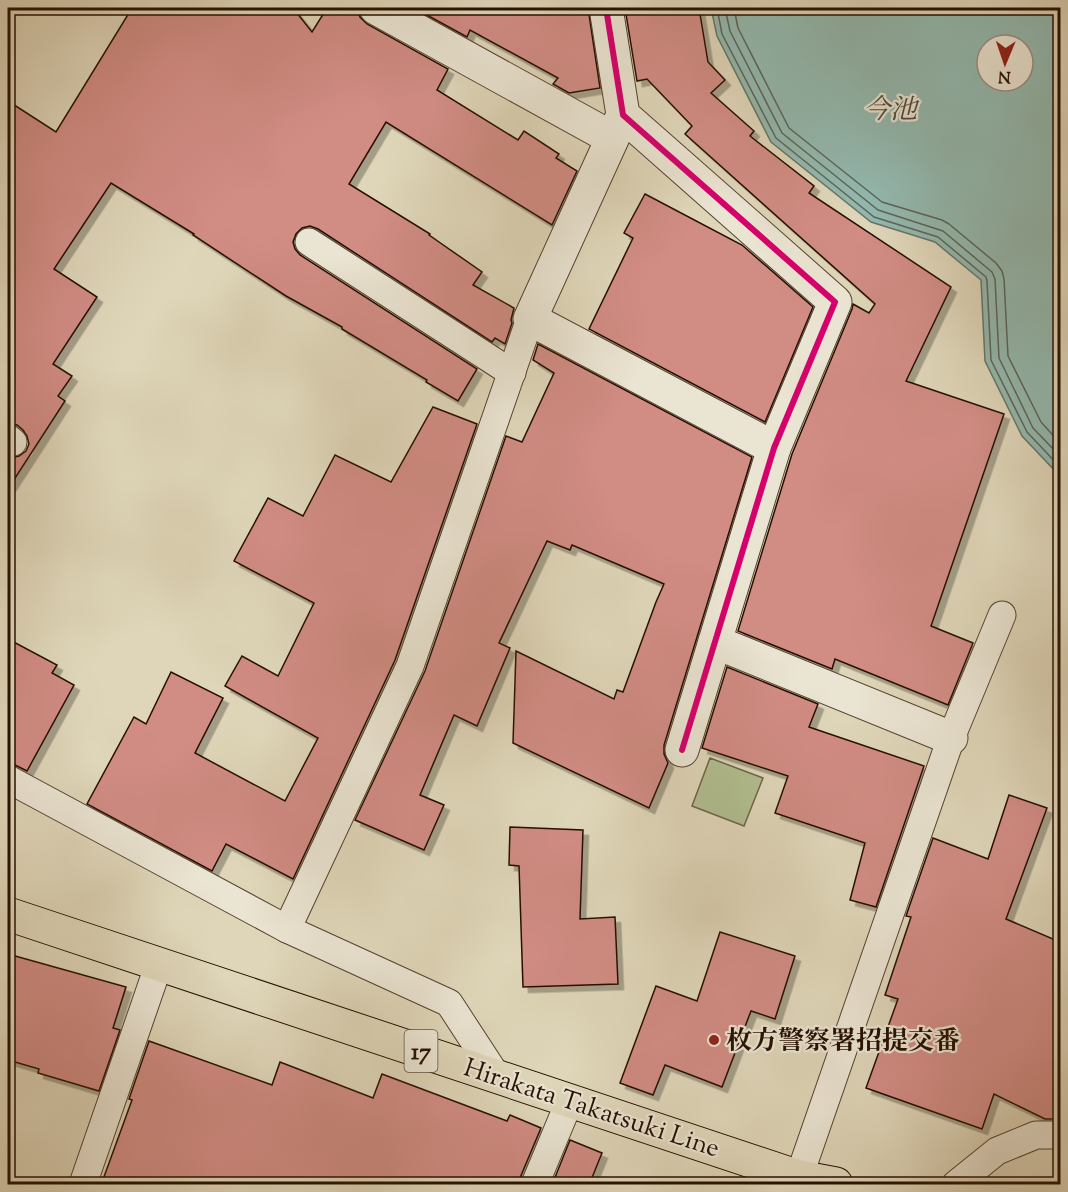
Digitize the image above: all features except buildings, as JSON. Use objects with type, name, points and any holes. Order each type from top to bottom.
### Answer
[{"type":"main road","name":"Hirakata Takatsuki Line","points":[[8,914],[799,1176],[836,1185]]},
{"type":"street","points":[[376,8],[617,126],[835,302],[774,448],[682,750]]},
{"type":"street","points":[[606,8],[617,126],[530,319],[774,448]]},
{"type":"street","points":[[715,642],[951,738]]},
{"type":"lane","points":[[309,242],[512,373]]},
{"type":"lane","points":[[287,929],[410,666],[530,319]]},
{"type":"lane","points":[[799,1176],[951,738],[1002,615]]},
{"type":"lane","points":[[8,779],[287,929],[449,1003],[496,1075]]},
{"type":"lane","points":[[83,1185],[159,964]]},
{"type":"lane","points":[[535,1185],[570,1100]]},
{"type":"lane","points":[[956,1185],[997,1151],[1036,1134],[1060,1135]]},
{"type":"green space","points":[[710,758],[763,778],[744,826],[692,806]]},
{"type":"water","name":"今池","points":[[711,8],[1060,8],[1060,476],[1022,436],[985,361],[981,280],[935,242],[871,222],[771,142],[717,36]]},
{"type":"cycle path","points":[[606,8],[623,115],[835,302],[774,448],[682,750]]},
{"type":"place","name":"枚方警察署招提交番","points":[[714,1040]]}]
